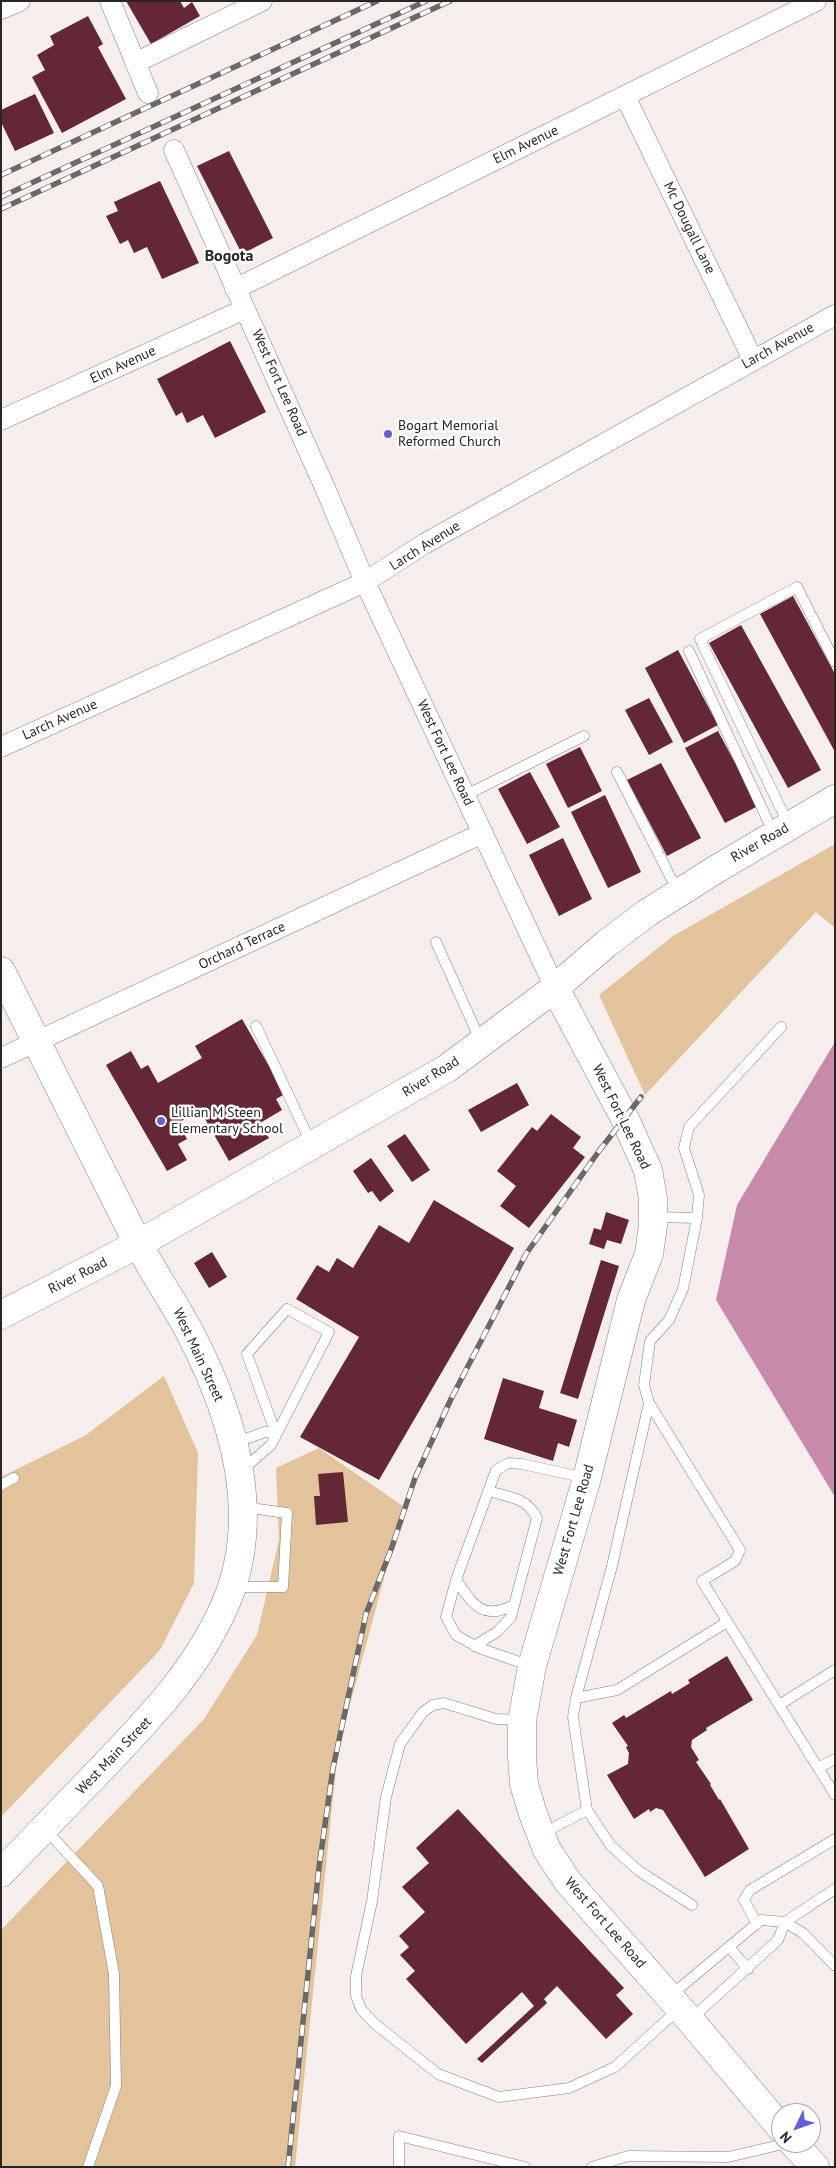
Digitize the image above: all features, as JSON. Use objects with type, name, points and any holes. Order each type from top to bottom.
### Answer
[{"type":"main road","name":"River Road","points":[[1,1315],[138,1244],[446,1069],[555,988],[606,944],[678,892],[835,799]]},
{"type":"main road","name":"West Main Street","points":[[1,970],[138,1244],[188,1330],[210,1373],[234,1443],[240,1471],[242,1507],[242,1552],[232,1587],[207,1642],[184,1677],[158,1710],[1,1873]]},
{"type":"main road","name":"West Fort Lee Road","points":[[555,988],[624,1117],[648,1170],[653,1218],[649,1254],[631,1300],[587,1478],[532,1666],[522,1720],[524,1784],[541,1835],[568,1882],[771,2116]]},
{"type":"main road","points":[[802,2153],[815,2167]]},
{"type":"street","points":[[1,10],[20,1]]},
{"type":"street","points":[[110,1],[148,93]]},
{"type":"street","points":[[135,63],[262,1]]},
{"type":"street","name":"Elm Avenue","points":[[235,289],[816,1]]},
{"type":"street","name":"Mc Dougall Lane","points":[[625,96],[753,360]]},
{"type":"street","name":"West Fort Lee Road","points":[[174,150],[235,289],[246,309],[365,582],[555,988]]},
{"type":"street","name":"Elm Avenue","points":[[1,420],[246,309]]},
{"type":"street","name":"Larch Avenue","points":[[1,747],[365,582],[424,544],[835,315]]},
{"type":"street","name":"Orchard Terrace","points":[[1,1058],[483,833]]},
{"type":"lane","points":[[782,830],[700,638],[797,587],[835,662]]},
{"type":"lane","points":[[689,651],[782,830]]},
{"type":"lane","points":[[466,795],[584,736]]},
{"type":"lane","points":[[617,772],[678,892]]},
{"type":"lane","points":[[436,942],[482,1043]]},
{"type":"lane","points":[[256,1026],[313,1146]]},
{"type":"lane","points":[[782,1027],[689,1127],[684,1148],[699,1194],[697,1218],[683,1289],[669,1320],[650,1341],[644,1385],[649,1403],[740,1550],[735,1561],[702,1581],[835,1795]]},
{"type":"lane","points":[[653,1218],[697,1218]]},
{"type":"lane","points":[[240,1471],[271,1445],[329,1332],[287,1309],[247,1354],[276,1434]]},
{"type":"lane","points":[[649,1403],[612,1566],[576,1698],[573,1717],[587,1810],[610,1846],[640,1871],[692,1905]]},
{"type":"lane","points":[[234,1443],[265,1432],[276,1434]]},
{"type":"lane","points":[[532,1666],[474,1646],[456,1635],[446,1617],[456,1580],[496,1470],[510,1463],[522,1464],[587,1478]]},
{"type":"lane","points":[[1,1485],[14,1478]]},
{"type":"lane","points":[[474,1646],[497,1632],[511,1617],[537,1518],[532,1508],[525,1502],[488,1491]]},
{"type":"lane","points":[[232,1587],[283,1587],[287,1513],[242,1507]]},
{"type":"lane","points":[[456,1580],[475,1605],[483,1610],[492,1613],[502,1611],[514,1605]]},
{"type":"lane","points":[[576,1698],[617,1690],[727,1622]]},
{"type":"lane","points":[[779,1705],[835,1670]]},
{"type":"lane","points":[[522,1720],[496,1719],[444,1703],[433,1705],[423,1712],[400,1744],[386,1797],[372,1901],[356,1976],[356,1996],[361,2009],[375,2024],[438,2074],[500,2096],[569,2088],[614,2067],[680,2009],[729,1948],[761,1920],[785,1922],[804,1934],[835,1966]]},
{"type":"lane","points":[[818,1768],[835,1759]]},
{"type":"lane","points":[[541,1835],[587,1810]]},
{"type":"lane","points":[[44,1828],[98,1886],[114,1974],[116,2086],[88,2167]]},
{"type":"lane","points":[[757,1924],[744,1900],[750,1890],[835,1839]]},
{"type":"lane","points":[[680,2009],[748,1968],[778,1940],[785,1922],[835,1890]]},
{"type":"lane","points":[[729,1948],[748,1968]]},
{"type":"lane","points":[[399,2167],[399,2136],[525,2167]]},
{"type":"lane","points":[[592,2167],[628,2156],[728,2157],[771,2147]]},
{"type":"shaded area","points":[[835,844],[835,928],[816,912],[645,1095],[599,995],[673,936]]},
{"type":"shaded area","points":[[835,1042],[835,1497],[716,1300],[737,1205]]},
{"type":"shaded area","points":[[164,1376],[198,1453],[194,1583],[160,1650],[1,1817],[1,1477],[86,1435]]},
{"type":"shaded area","points":[[319,1448],[407,1509],[387,1567],[338,1749],[295,2167],[1,2167],[1,1930],[204,1719],[257,1635],[279,1540],[276,1468]]},
{"type":"building","points":[[126,1],[180,1],[184,8],[192,2],[200,16],[151,44]]},
{"type":"building","points":[[88,16],[103,44],[98,47],[126,99],[62,133],[32,77],[45,70],[37,55],[54,45],[50,36]]},
{"type":"building","points":[[35,94],[54,133],[15,151],[1,122],[1,110]]},
{"type":"building","points":[[229,151],[273,238],[242,254],[197,166]]},
{"type":"building","points":[[160,181],[199,263],[162,279],[147,247],[134,253],[128,240],[120,244],[106,216],[118,211],[114,202]]},
{"type":"building","points":[[230,341],[266,412],[215,438],[203,415],[187,423],[182,412],[176,416],[157,379]]},
{"type":"building","points":[[793,596],[835,674],[835,752],[760,614]]},
{"type":"building","points":[[741,625],[821,770],[788,788],[709,643]]},
{"type":"building","points":[[678,650],[718,725],[684,743],[645,668]]},
{"type":"building","points":[[649,698],[673,742],[649,755],[625,710]]},
{"type":"building","points":[[718,731],[758,806],[725,823],[685,748]]},
{"type":"building","points":[[580,747],[602,791],[568,808],[546,764]]},
{"type":"building","points":[[661,763],[701,838],[667,856],[627,780]]},
{"type":"building","points":[[530,772],[560,827],[527,844],[498,789]]},
{"type":"building","points":[[605,795],[641,872],[608,888],[571,812]]},
{"type":"building","points":[[563,838],[592,899],[559,916],[529,855]]},
{"type":"building","points":[[242,1019],[285,1094],[276,1099],[282,1110],[260,1123],[269,1138],[229,1161],[200,1110],[178,1123],[187,1139],[178,1144],[187,1160],[167,1171],[106,1065],[131,1051],[141,1069],[148,1065],[158,1083],[202,1058],[195,1046]]},
{"type":"building","points":[[517,1083],[529,1105],[481,1132],[468,1110]]},
{"type":"building","points":[[551,1114],[581,1137],[573,1148],[585,1157],[529,1228],[500,1206],[516,1186],[497,1171],[532,1127],[537,1131]]},
{"type":"building","points":[[405,1134],[430,1170],[412,1182],[387,1146]]},
{"type":"building","points":[[371,1158],[394,1191],[380,1202],[372,1191],[368,1193],[353,1171]]},
{"type":"building","points":[[434,1200],[514,1248],[379,1480],[300,1437],[359,1337],[296,1299],[317,1265],[329,1272],[337,1258],[353,1268],[379,1225],[409,1243]]},
{"type":"building","points":[[606,1212],[629,1220],[621,1244],[607,1240],[604,1249],[589,1244],[594,1228],[601,1230]]},
{"type":"building","points":[[212,1252],[227,1277],[209,1288],[194,1263]]},
{"type":"building","points":[[601,1260],[619,1266],[578,1399],[560,1393]]},
{"type":"building","points":[[503,1378],[544,1391],[539,1408],[577,1420],[569,1447],[558,1443],[553,1461],[484,1439]]},
{"type":"building","points":[[343,1472],[348,1522],[316,1525],[314,1496],[320,1496],[318,1474]]},
{"type":"building","points":[[727,1656],[753,1700],[706,1728],[707,1730],[692,1740],[691,1747],[699,1760],[696,1762],[749,1849],[705,1877],[663,1810],[656,1808],[650,1812],[649,1809],[634,1819],[607,1775],[628,1764],[629,1753],[626,1747],[628,1746],[612,1723],[624,1715],[626,1718],[671,1691],[672,1694],[690,1683],[688,1680]]},
{"type":"building","points":[[458,1809],[624,1988],[616,1995],[633,2014],[606,2039],[557,1986],[544,1999],[547,2003],[482,2063],[477,2059],[534,2006],[522,1992],[466,2044],[406,1979],[415,1971],[400,1955],[409,1947],[399,1936],[425,1912],[402,1887],[429,1863],[416,1848]]},
{"type":"railway","points":[[1,175],[377,1]]},
{"type":"railway","points":[[1,197],[426,1]]},
{"type":"railway","points":[[1,209],[450,1]]},
{"type":"railway","points":[[288,2167],[319,1867],[333,1768],[366,1614],[392,1547],[415,1478],[451,1399],[526,1254],[599,1151],[641,1097]]},
{"type":"place","name":"Bogart Memorial Reformed Church","points":[[388,434]]},
{"type":"place","name":"Lillian M Steen Elementary School","points":[[161,1121]]},
{"type":"district","name":"Bogota","points":[[229,256]]}]
